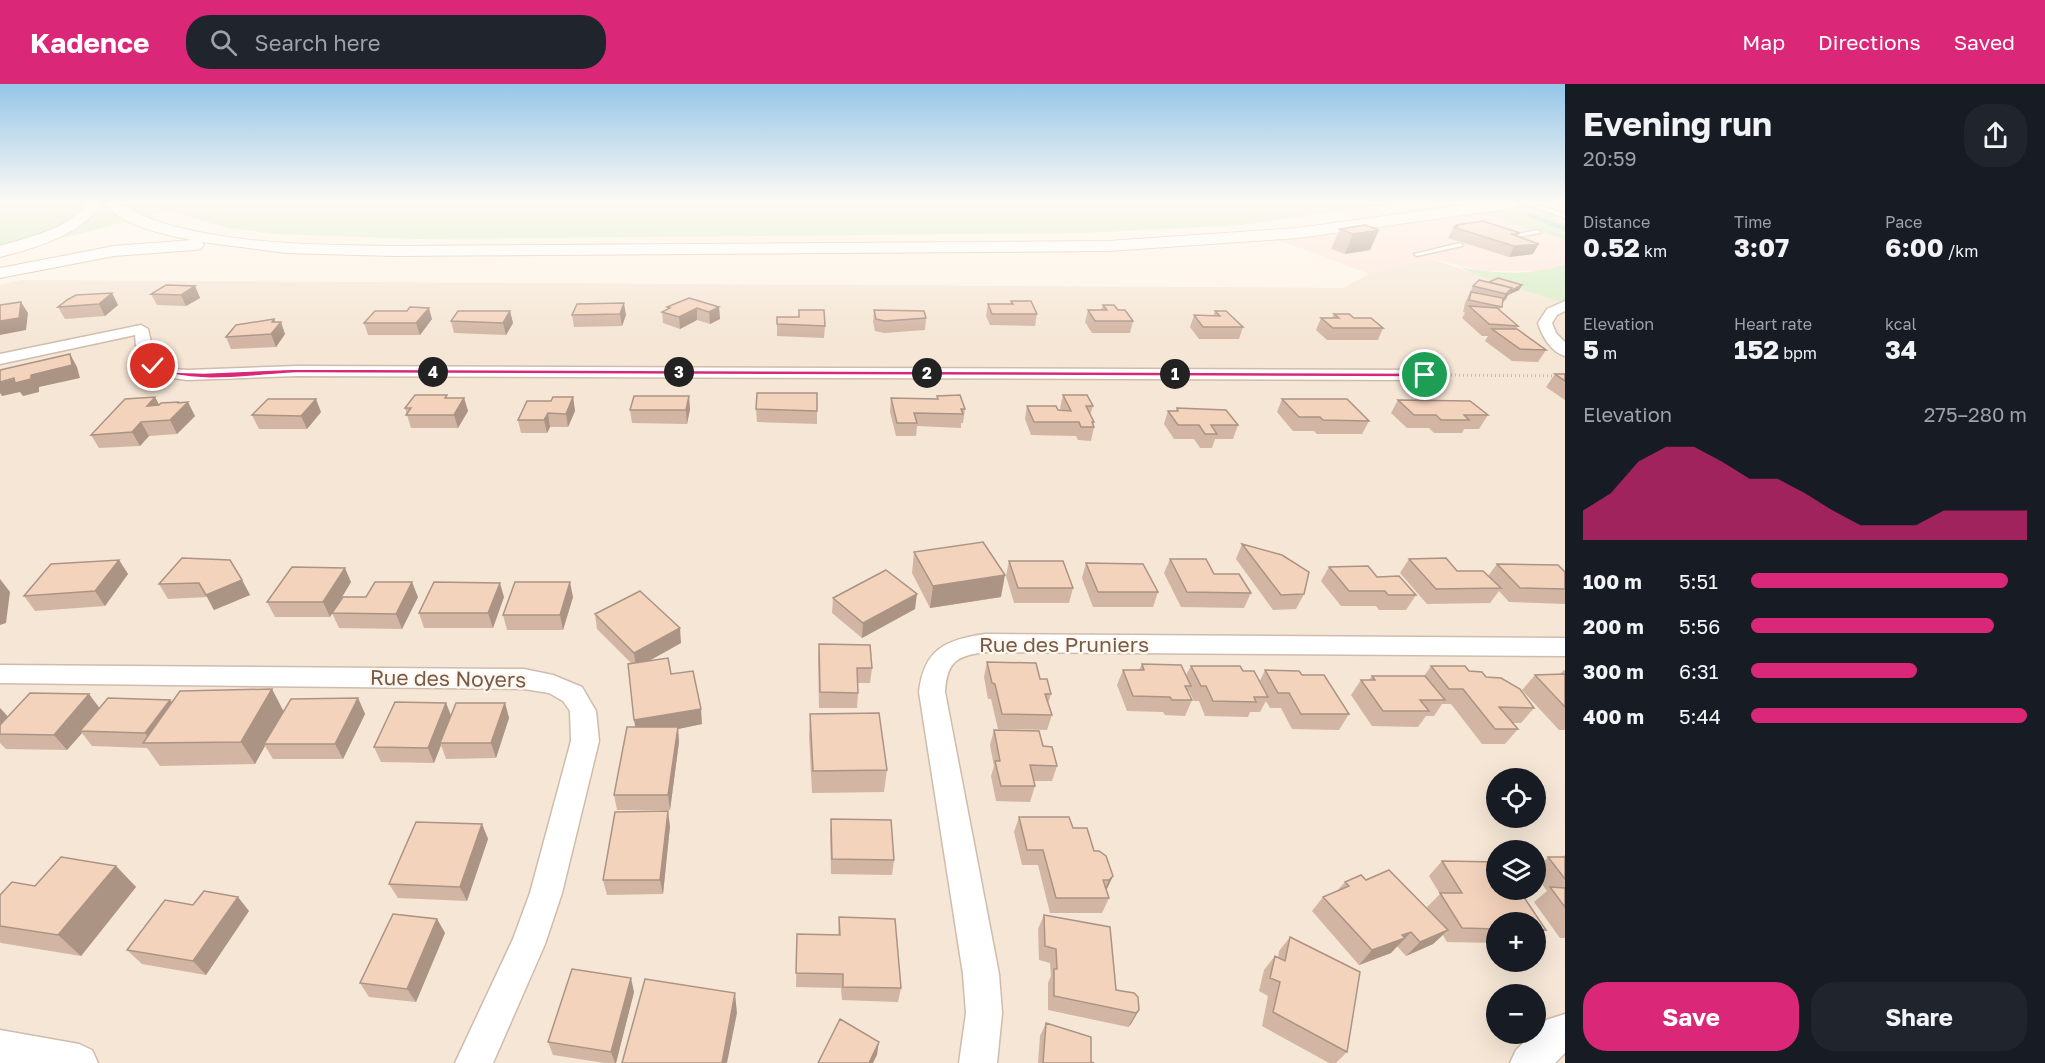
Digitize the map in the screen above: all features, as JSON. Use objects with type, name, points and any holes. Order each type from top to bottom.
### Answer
[{"type":"main road","points":[[0,258],[36,249]]},
{"type":"main road","points":[[0,266],[60,249]]},
{"type":"main road","points":[[0,273],[83,255],[143,249]]},
{"type":"main road","points":[[297,249],[851,249]]},
{"type":"main road","points":[[324,249],[340,250]]},
{"type":"street","points":[[1565,305],[1552,312],[1545,323],[1549,335],[1565,351]]},
{"type":"street","points":[[0,359],[141,329],[153,366],[171,374],[187,375],[297,371],[1425,375]]},
{"type":"street","name":"Rue des Pruniers","points":[[978,1063],[984,1013],[981,974],[932,692],[933,677],[939,663],[949,652],[964,645],[985,643],[1565,646]]},
{"type":"street","name":"Rue des Noyers","points":[[0,674],[524,679],[548,682],[572,693],[581,704],[586,719],[585,741],[546,892],[528,944],[474,1063]]},
{"type":"street","points":[[1529,1063],[1559,1033],[1565,1032]]},
{"type":"street","points":[[0,1049],[79,1063]]},
{"type":"lane","points":[[1418,254],[1443,249]]},
{"type":"path","points":[[1425,375],[1565,376]]},
{"type":"shaded area","points":[[1301,249],[1565,249],[1565,264],[1546,271],[1483,271],[1428,258],[1370,274]]},
{"type":"shaded area","points":[[1428,258],[1565,303],[1565,1063],[0,1063],[0,285],[21,280],[1343,288],[1370,274]]},
{"type":"green space","points":[[0,249],[21,249],[0,254]]},
{"type":"green space","points":[[1565,264],[1565,303],[1479,276],[1460,267],[1513,273],[1540,271]]},
{"type":"building","points":[[1498,278],[1522,285],[1512,290],[1512,288],[1489,282]]},
{"type":"building","points":[[1479,280],[1512,288],[1506,294],[1473,286]]},
{"type":"building","points":[[166,285],[195,286],[181,295],[151,294]]},
{"type":"building","points":[[1471,292],[1503,298],[1502,307],[1469,300]]},
{"type":"building","points":[[112,293],[99,304],[58,307],[76,295]]},
{"type":"building","points":[[689,298],[719,307],[709,312],[697,308],[679,317],[662,312],[670,308],[667,307]]},
{"type":"building","points":[[1011,301],[1031,301],[1037,314],[992,314],[988,304],[1013,304]]},
{"type":"building","points":[[21,302],[19,318],[0,321],[0,305]]},
{"type":"building","points":[[624,303],[620,314],[572,315],[577,304]]},
{"type":"building","points":[[1103,305],[1114,305],[1118,310],[1125,310],[1133,321],[1095,321],[1088,310],[1107,310]]},
{"type":"building","points":[[1469,306],[1497,308],[1518,326],[1489,324]]},
{"type":"building","points":[[410,307],[429,308],[416,323],[364,323],[375,311],[407,311]]},
{"type":"building","points":[[799,310],[824,310],[825,326],[777,324],[777,317],[799,317]]},
{"type":"building","points":[[874,310],[924,311],[926,318],[885,321],[876,319]]},
{"type":"building","points":[[458,311],[510,311],[503,323],[451,321]]},
{"type":"building","points":[[1215,311],[1226,311],[1243,327],[1203,327],[1194,315],[1220,316]]},
{"type":"building","points":[[1334,314],[1349,314],[1354,318],[1371,318],[1383,328],[1333,328],[1321,318],[1339,318]]},
{"type":"building","points":[[274,319],[272,322],[281,322],[271,334],[226,337],[236,325]]},
{"type":"building","points":[[1492,329],[1517,329],[1546,350],[1520,349]]},
{"type":"building","points":[[70,354],[72,365],[31,375],[31,379],[15,383],[14,378],[0,382],[0,370]]},
{"type":"building","points":[[1555,374],[1565,374],[1565,381]]},
{"type":"building","points":[[757,393],[817,393],[817,411],[756,409]]},
{"type":"building","points":[[415,395],[447,395],[445,398],[464,398],[454,415],[406,415],[411,408],[405,408]]},
{"type":"building","points":[[960,395],[965,409],[961,409],[963,414],[914,413],[917,423],[897,423],[891,398],[938,399],[937,396]]},
{"type":"building","points":[[1063,395],[1087,395],[1093,406],[1086,406],[1094,427],[1081,427],[1079,422],[1034,422],[1027,406],[1056,406],[1058,410],[1071,411]]},
{"type":"building","points":[[634,396],[689,396],[686,410],[630,410]]},
{"type":"building","points":[[155,397],[147,406],[188,402],[170,420],[141,422],[132,432],[91,435],[125,399]]},
{"type":"building","points":[[553,397],[573,397],[566,414],[548,413],[544,420],[518,420],[527,401],[551,401]]},
{"type":"building","points":[[268,399],[316,399],[301,416],[252,415]]},
{"type":"building","points":[[1282,399],[1347,399],[1369,421],[1299,417]]},
{"type":"building","points":[[1398,400],[1470,401],[1488,415],[1464,415],[1469,420],[1441,420],[1436,415],[1414,415]]},
{"type":"building","points":[[1177,408],[1226,410],[1238,425],[1211,425],[1217,434],[1205,434],[1199,425],[1178,425],[1168,411],[1178,411]]},
{"type":"building","points":[[983,542],[1005,575],[933,586],[914,552]]},
{"type":"building","points":[[1242,544],[1282,555],[1309,572],[1304,594],[1281,595]]},
{"type":"building","points":[[182,558],[230,560],[242,580],[206,595],[199,583],[159,584]]},
{"type":"building","points":[[1446,558],[1457,571],[1483,571],[1501,588],[1436,589],[1409,559]]},
{"type":"building","points":[[1170,559],[1206,559],[1214,574],[1239,574],[1251,593],[1187,592]]},
{"type":"building","points":[[119,560],[95,591],[24,596],[51,564]]},
{"type":"building","points":[[1009,561],[1063,561],[1073,588],[1018,588]]},
{"type":"building","points":[[1086,563],[1143,564],[1158,592],[1098,592]]},
{"type":"building","points":[[1497,564],[1558,565],[1565,572],[1565,589],[1520,588]]},
{"type":"building","points":[[1368,566],[1377,577],[1399,576],[1416,595],[1388,595],[1385,591],[1349,591],[1329,567]]},
{"type":"building","points":[[292,567],[345,568],[323,602],[267,602]]},
{"type":"building","points":[[886,570],[917,594],[863,623],[833,598]]},
{"type":"building","points":[[375,582],[412,582],[396,614],[332,613],[343,597],[366,597]]},
{"type":"building","points":[[434,582],[500,583],[488,613],[419,613]]},
{"type":"building","points":[[515,582],[570,582],[560,615],[503,615]]},
{"type":"building","points":[[640,591],[680,628],[634,653],[595,614]]},
{"type":"building","points":[[819,644],[870,645],[872,668],[857,668],[858,693],[820,692]]},
{"type":"building","points":[[668,658],[671,674],[693,671],[701,709],[634,720],[628,664]]},
{"type":"building","points":[[987,662],[1036,663],[1040,679],[1047,679],[1051,694],[1045,694],[1052,715],[1002,714]]},
{"type":"building","points":[[1142,664],[1181,665],[1191,686],[1185,686],[1192,700],[1133,696],[1123,670],[1144,670]]},
{"type":"building","points":[[1191,666],[1240,666],[1243,671],[1254,671],[1268,697],[1254,697],[1256,702],[1213,701],[1206,686],[1201,686]]},
{"type":"building","points":[[1431,666],[1465,666],[1469,671],[1482,672],[1486,677],[1501,678],[1520,689],[1534,708],[1499,707],[1518,729],[1495,729],[1463,689],[1449,689]]},
{"type":"building","points":[[1265,670],[1299,671],[1302,675],[1324,675],[1349,714],[1301,714],[1289,693],[1278,693]]},
{"type":"building","points":[[1565,674],[1565,707],[1535,675]]},
{"type":"building","points":[[1372,676],[1425,676],[1445,700],[1420,700],[1429,711],[1383,711],[1361,680],[1375,680]]},
{"type":"building","points":[[272,689],[241,742],[143,743],[180,691]]},
{"type":"building","points":[[30,693],[89,694],[54,735],[0,734],[0,725]]},
{"type":"building","points":[[108,698],[170,700],[145,733],[80,731]]},
{"type":"building","points":[[358,698],[335,744],[264,744],[291,699]]},
{"type":"building","points":[[395,702],[446,703],[428,748],[374,747]]},
{"type":"building","points":[[456,703],[505,703],[491,743],[440,743]]},
{"type":"building","points":[[879,713],[887,770],[813,771],[810,714]]},
{"type":"building","points":[[627,727],[678,727],[668,795],[614,795]]},
{"type":"building","points":[[994,730],[1039,731],[1043,746],[1052,747],[1057,766],[1030,765],[1035,786],[1001,786],[995,761],[1000,761]]},
{"type":"building","points":[[668,811],[660,880],[603,880],[615,812]]},
{"type":"building","points":[[1019,817],[1069,817],[1073,828],[1087,828],[1094,851],[1099,851],[1106,856],[1113,876],[1109,880],[1103,880],[1109,898],[1056,898],[1043,850],[1027,850]]},
{"type":"building","points":[[831,819],[891,820],[894,860],[832,859]]},
{"type":"building","points":[[416,822],[482,824],[460,887],[389,884]]},
{"type":"building","points":[[61,857],[116,866],[58,935],[0,926],[0,895],[12,882],[35,886]]},
{"type":"building","points":[[1548,857],[1565,857],[1565,879]]},
{"type":"building","points":[[1442,861],[1486,862],[1486,900],[1526,900],[1534,912],[1486,912],[1486,929],[1462,928],[1440,893],[1462,893]]},
{"type":"building","points":[[1389,870],[1448,930],[1420,942],[1411,932],[1402,935],[1405,938],[1372,950],[1323,897],[1349,886],[1345,882],[1361,875],[1366,880]]},
{"type":"building","points":[[1550,887],[1565,888],[1565,907]]},
{"type":"building","points":[[204,891],[238,897],[193,961],[127,950],[165,900],[193,905]]},
{"type":"building","points":[[393,914],[437,919],[407,989],[360,983]]},
{"type":"building","points":[[1044,915],[1110,927],[1116,990],[1134,993],[1138,997],[1139,1010],[1136,1013],[1054,996],[1054,969],[1057,969],[1056,949],[1045,946]]},
{"type":"building","points":[[839,917],[895,919],[901,988],[843,987],[843,974],[796,973],[797,934],[840,935]]},
{"type":"building","points":[[1290,937],[1360,972],[1347,1052],[1273,1012],[1280,982],[1270,978],[1275,956],[1285,961]]},
{"type":"building","points":[[572,969],[631,978],[611,1052],[548,1042]]},
{"type":"building","points":[[645,979],[735,993],[722,1063],[622,1063]]},
{"type":"building","points":[[840,1019],[879,1042],[869,1063],[818,1063]]},
{"type":"building","points":[[1046,1023],[1091,1037],[1091,1062],[1094,1063],[1043,1063]]},
{"type":"route","points":[[153,366],[171,374],[187,375],[297,371],[1425,375]]}]
